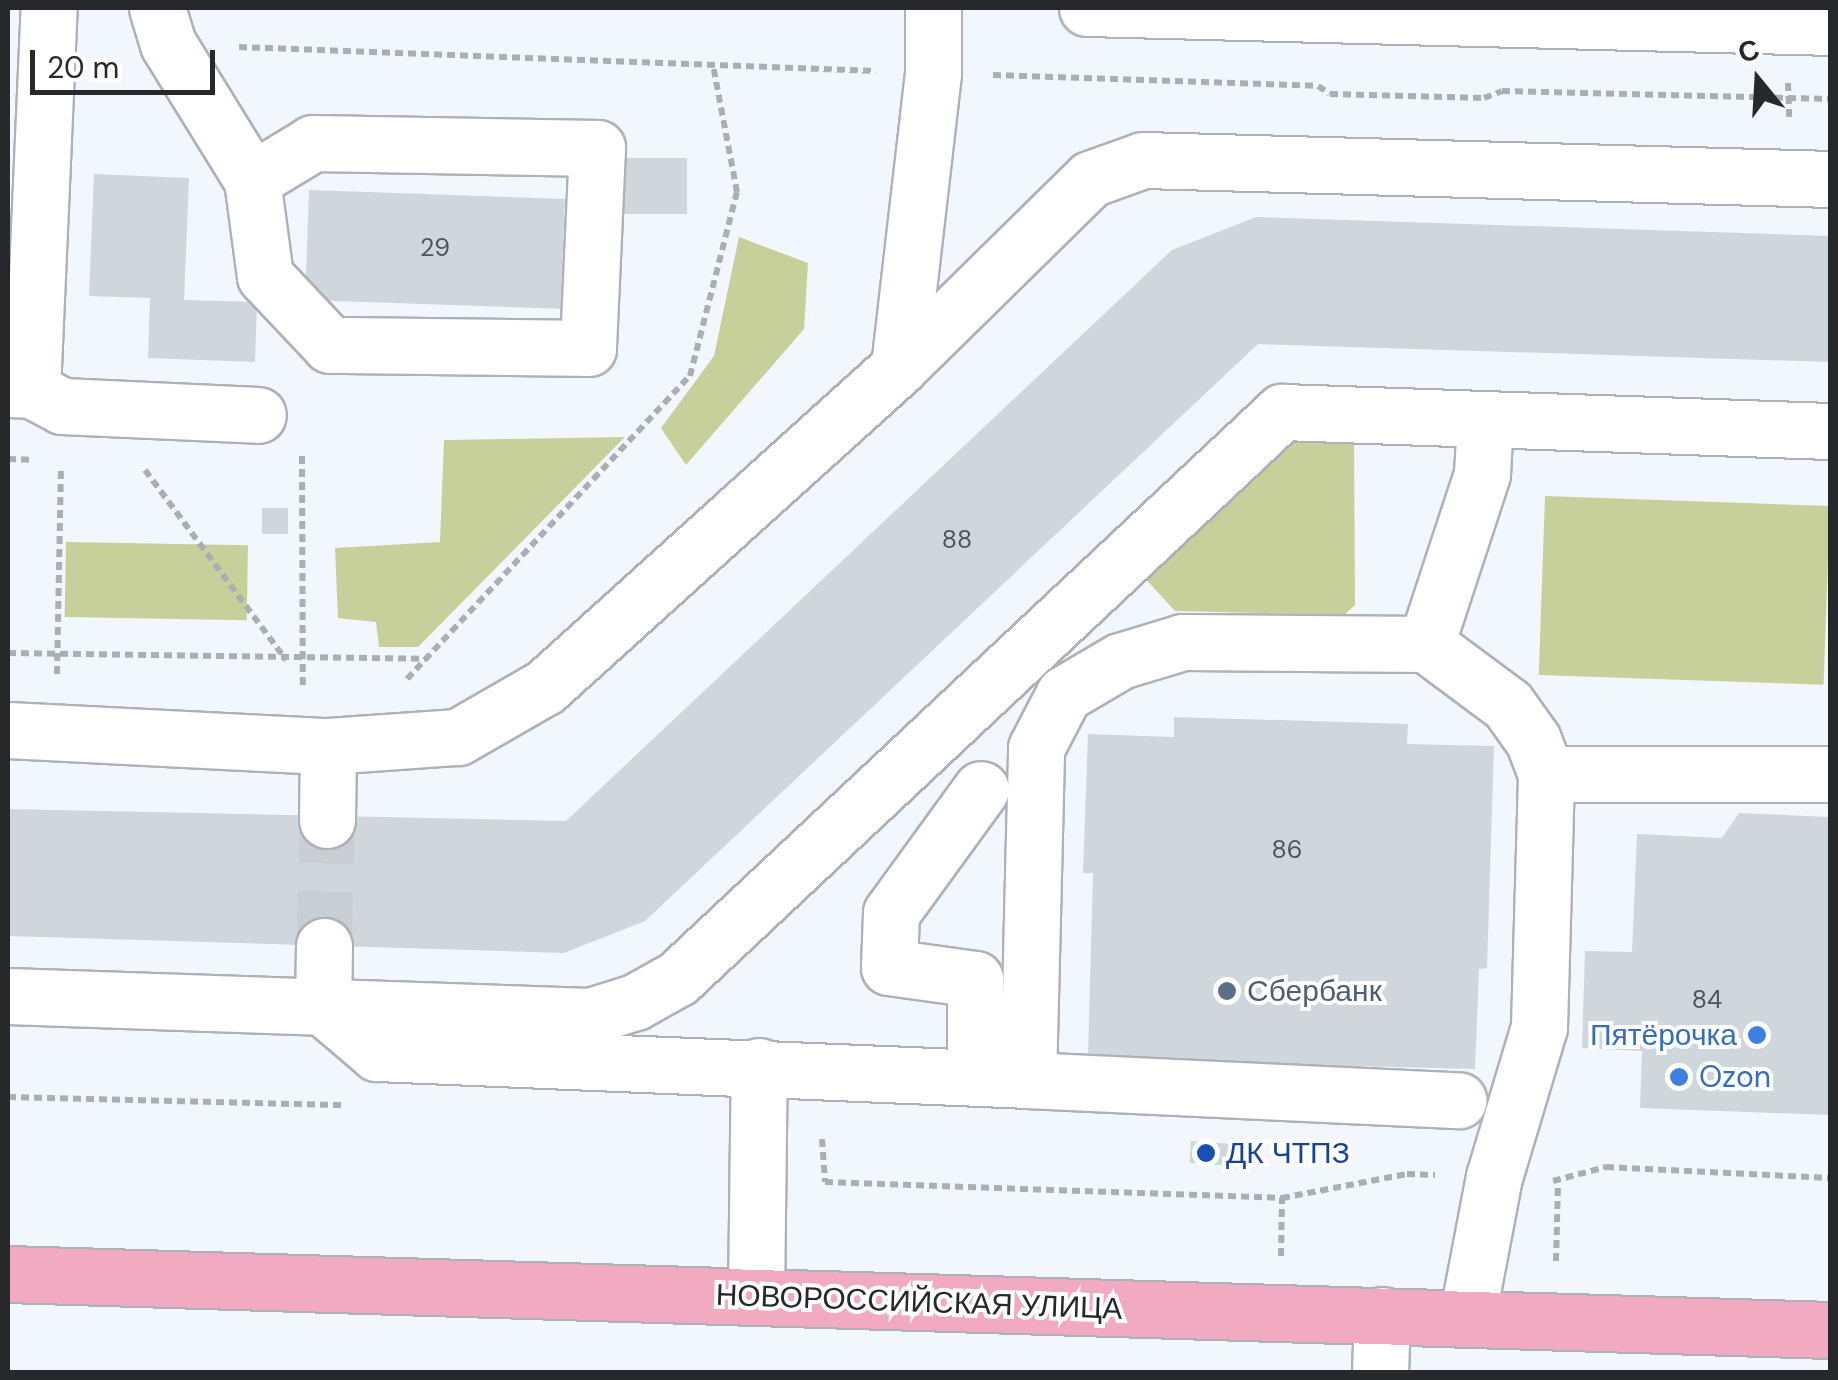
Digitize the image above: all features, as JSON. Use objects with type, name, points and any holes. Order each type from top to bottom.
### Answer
[{"type":"main road","name":"НОВОРОССИЙСКАЯ УЛИЦА","points":[[8,1274],[1830,1330]]},
{"type":"street","points":[[49,8],[20,389],[62,406],[280,425]]},
{"type":"street","points":[[158,8],[168,44],[252,180],[265,276],[330,345],[588,348],[597,148],[313,143],[252,180]]},
{"type":"street","points":[[899,367],[932,73],[933,8]]},
{"type":"street","points":[[1086,8],[1806,27]]},
{"type":"street","points":[[32,731],[326,745],[458,737],[546,686],[899,367],[1090,179],[1143,160],[1808,179]]},
{"type":"street","points":[[8,996],[590,1016],[635,1002],[678,978],[1282,412],[1830,431]]},
{"type":"street","points":[[1426,644],[1482,474],[1486,419]]},
{"type":"street","points":[[1002,1078],[1036,748],[1064,694],[1120,661],[1183,642],[1426,644],[1508,705],[1534,740],[1546,774],[1539,1026],[1494,1177],[1467,1318]]},
{"type":"street","points":[[326,745],[327,820]]},
{"type":"street","points":[[1546,774],[1830,774]]},
{"type":"street","points":[[981,789],[891,913],[888,967],[975,979],[1002,1078]]},
{"type":"street","points":[[323,1007],[324,946]]},
{"type":"street","points":[[323,1007],[377,1052],[759,1091],[1002,1078],[1459,1100]]},
{"type":"street","points":[[756,1297],[759,1091]]},
{"type":"street","points":[[1380,1372],[1382,1315]]},
{"type":"path","points":[[1806,27],[1790,98],[1808,179]]},
{"type":"path","points":[[280,425],[303,660],[326,745],[427,659],[690,376],[737,192],[714,65]]},
{"type":"path","points":[[8,459],[80,461]]},
{"type":"path","points":[[32,731],[57,654],[61,461]]},
{"type":"path","points":[[139,462],[286,660]]},
{"type":"path","points":[[8,653],[286,660],[427,659]]},
{"type":"path","points":[[759,1091],[821,1116],[824,1182],[1282,1198],[1407,1174],[1558,1182],[1606,1167],[1830,1178]]},
{"type":"path","points":[[8,1096],[363,1106]]},
{"type":"green space","points":[[739,237],[808,263],[804,329],[686,465],[661,428],[714,356]]},
{"type":"green space","points":[[1294,434],[1354,437],[1355,605],[1344,615],[1175,611],[1142,575]]},
{"type":"green space","points":[[625,437],[418,647],[379,647],[376,622],[338,618],[335,548],[440,542],[444,440]]},
{"type":"green space","points":[[1545,496],[1830,506],[1824,685],[1539,675]]},
{"type":"green space","points":[[66,542],[248,545],[247,620],[65,617]]},
{"type":"building","points":[[623,158],[687,158],[687,214],[623,214]]},
{"type":"building","points":[[94,174],[189,178],[184,300],[257,302],[255,362],[148,358],[150,298],[89,296]]},
{"type":"building","points":[[309,190],[565,199],[561,309],[305,300]]},
{"type":"building","points":[[1256,217],[1830,236],[1830,362],[1258,344],[645,921],[564,953],[8,936],[8,809],[566,821],[1172,250]]},
{"type":"building","points":[[262,508],[288,508],[288,534],[262,534]]},
{"type":"building","points":[[1174,717],[1408,724],[1407,744],[1494,746],[1487,968],[1479,969],[1475,1069],[1352,1066],[1351,1074],[1088,1058],[1093,873],[1083,873],[1088,734],[1174,737]]},
{"type":"building","points":[[1739,813],[1830,817],[1830,1115],[1640,1108],[1642,1051],[1582,1048],[1585,951],[1632,952],[1637,834],[1722,838]]},
{"type":"building","points":[[1191,1141],[1236,1144],[1234,1166],[1189,1163]]},
{"type":"tunnel","points":[[324,946],[327,820]]},
{"type":"place","name":"Сбербанк","points":[[1227,991]]},
{"type":"place","name":"Пятёрочка","points":[[1757,1035]]},
{"type":"place","name":"Ozon","points":[[1679,1077]]},
{"type":"place","name":"ДК ЧТПЗ","points":[[1206,1153]]}]
